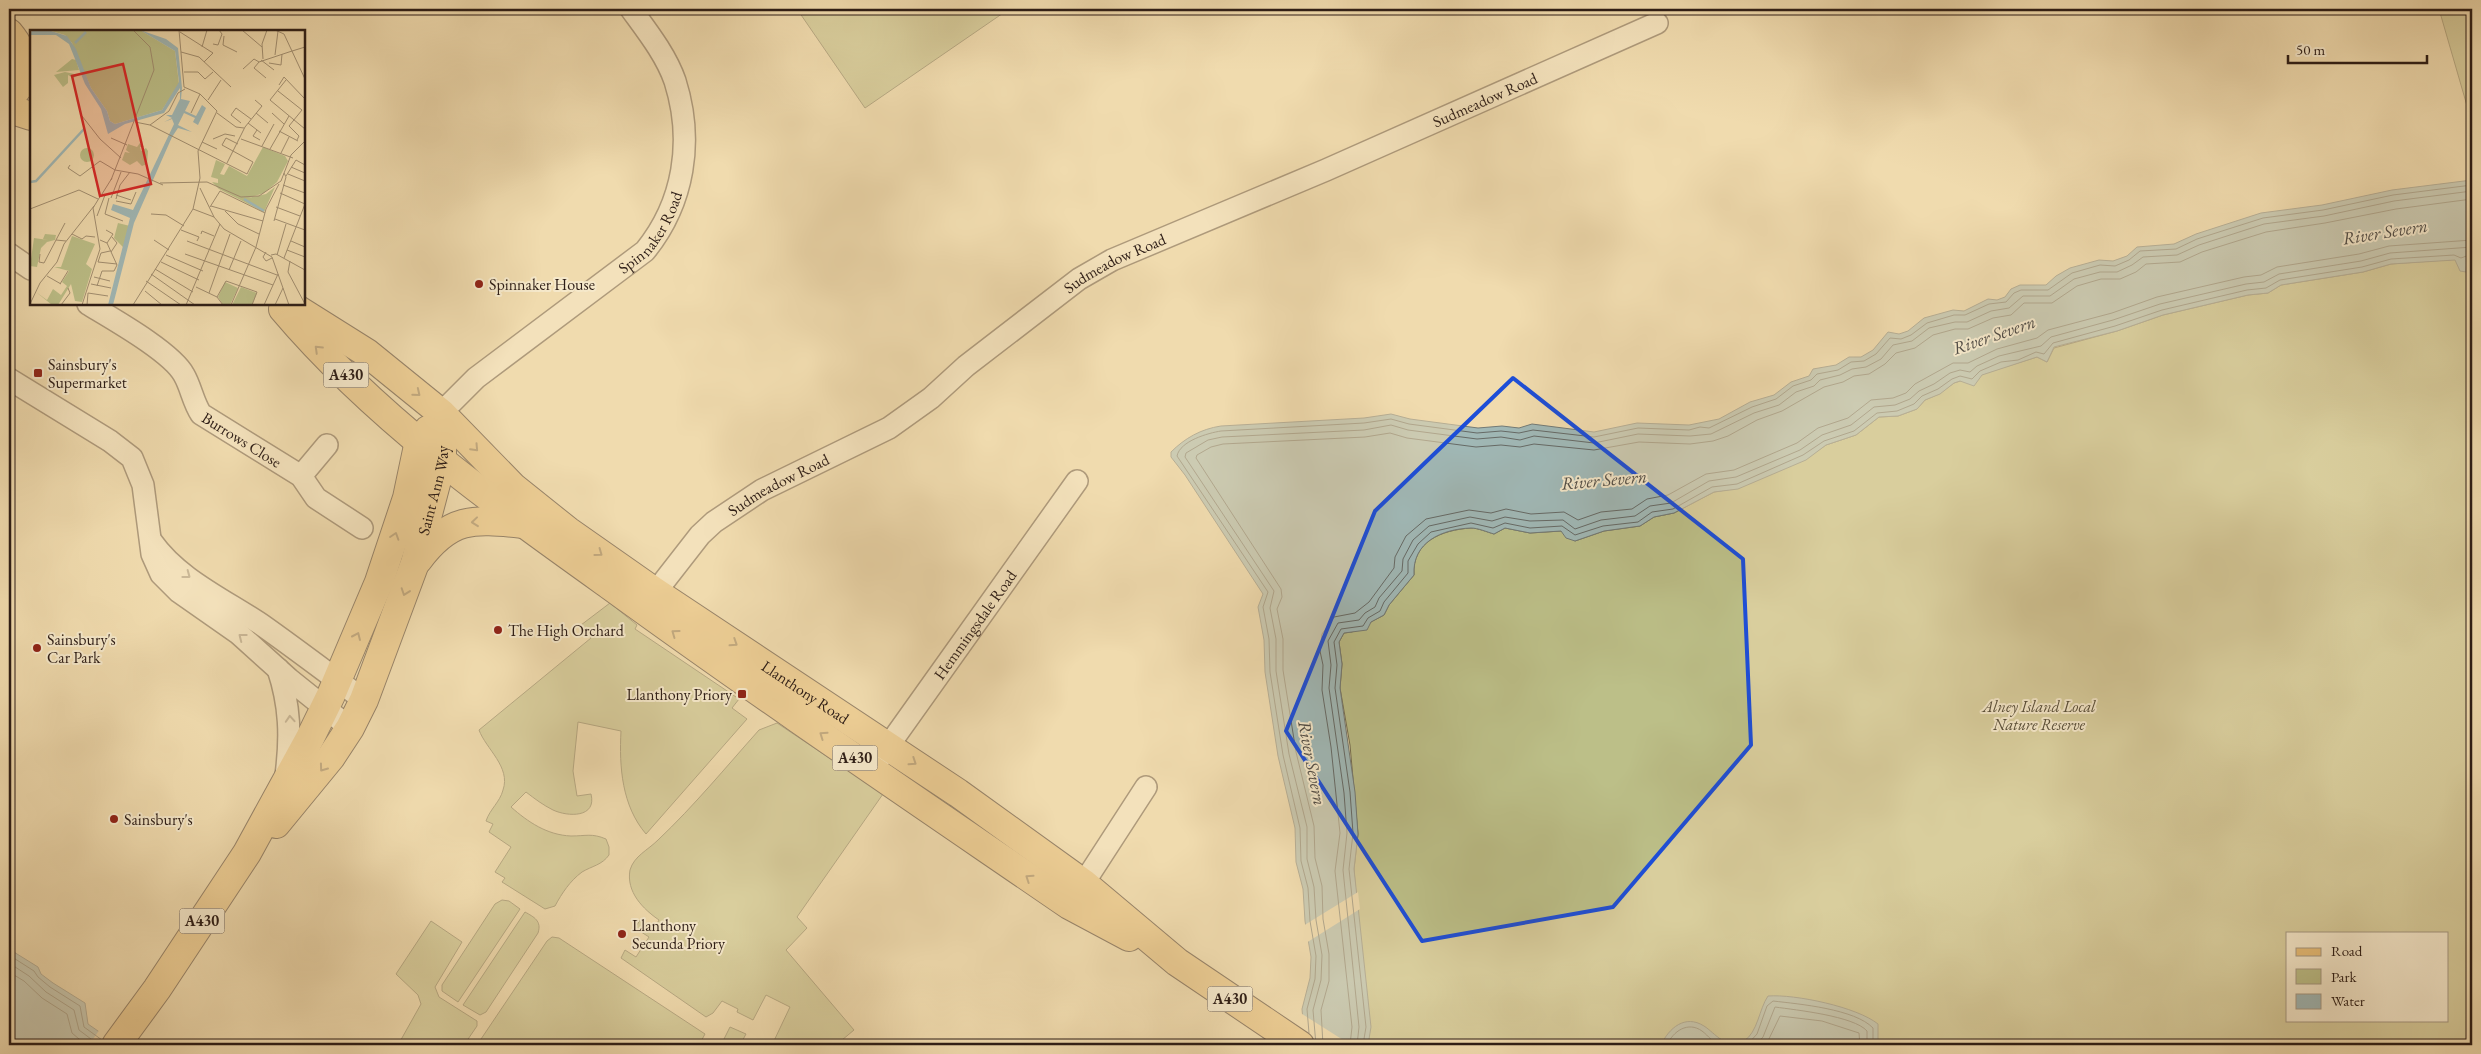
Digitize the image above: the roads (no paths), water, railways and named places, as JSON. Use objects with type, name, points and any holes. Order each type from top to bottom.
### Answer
[{"type":"main road","points":[[19,43],[24,60],[24,72],[16,99],[30,115]]},
{"type":"main road","name":"A430","points":[[280,305],[309,340],[435,436],[524,524]]},
{"type":"main road","points":[[291,305],[367,352],[435,436]]},
{"type":"main road","name":"Saint Ann Way","points":[[247,854],[314,781],[350,728],[364,700],[415,564],[435,436]]},
{"type":"main road","name":"Saint Ann Way","points":[[116,1045],[157,989],[247,854],[285,785],[325,707],[364,622],[407,498],[435,436]]},
{"type":"main road","name":"Llanthony Road","points":[[435,436],[492,466],[534,505],[649,601],[872,769],[1076,894],[1177,962],[1288,1041]]},
{"type":"main road","points":[[415,564],[430,544],[458,524],[480,521],[524,524]]},
{"type":"main road","name":"Llanthony Road","points":[[524,524],[888,746],[958,793],[1076,894]]},
{"type":"street","name":"Spinnaker Road","points":[[435,436],[476,378],[644,251],[660,231],[671,211],[680,186],[683,160],[682,120],[676,88],[674,80],[654,41],[631,9]]},
{"type":"street","name":"Sudmeadow Road","points":[[649,601],[700,535],[714,522],[762,490],[889,428],[931,398],[966,366],[1079,279],[1112,260],[1326,170],[1657,23]]},
{"type":"street","points":[[9,254],[30,268]]},
{"type":"street","name":"Burrows Close","points":[[90,305],[140,337],[175,364],[184,374],[194,403],[201,414],[301,476],[316,498],[362,528]]},
{"type":"street","points":[[9,379],[110,441],[132,458],[143,485],[155,563],[170,585],[239,634],[278,669],[350,728]]},
{"type":"street","points":[[301,476],[327,445]]},
{"type":"street","name":"Hemmingsdale Road","points":[[872,769],[1077,482]]},
{"type":"street","points":[[152,542],[179,569],[276,635],[364,700]]},
{"type":"street","points":[[278,669],[286,691],[291,729],[285,785]]},
{"type":"street","points":[[1076,894],[1146,787]]},
{"type":"water","name":"River Severn","points":[[2472,180],[2472,258],[2467,259],[2466,272],[2460,271],[2455,260],[2391,264],[2363,272],[2281,285],[2268,293],[2248,295],[2163,315],[2117,331],[2054,347],[2047,362],[2037,357],[1982,375],[1974,386],[1960,381],[1954,383],[1940,394],[1925,400],[1917,409],[1898,416],[1879,417],[1856,435],[1826,445],[1806,460],[1738,489],[1714,492],[1674,513],[1654,517],[1640,526],[1604,531],[1575,541],[1566,538],[1561,531],[1530,533],[1505,528],[1494,534],[1474,528],[1460,529],[1450,531],[1431,540],[1418,554],[1414,575],[1389,605],[1384,615],[1371,622],[1367,630],[1344,633],[1339,642],[1342,664],[1340,688],[1355,792],[1358,834],[1354,869],[1371,1027],[1368,1045],[1305,1045],[1302,1009],[1310,978],[1311,957],[1305,921],[1303,889],[1296,862],[1295,828],[1278,756],[1265,672],[1264,640],[1258,607],[1263,594],[1185,475],[1171,457],[1171,452],[1182,442],[1200,432],[1221,426],[1364,418],[1391,414],[1410,419],[1478,428],[1502,426],[1519,428],[1532,424],[1594,432],[1637,423],[1689,425],[1719,419],[1750,402],[1774,395],[1791,382],[1809,376],[1813,369],[1836,365],[1849,357],[1861,357],[1873,350],[1888,332],[1899,334],[1908,331],[1924,318],[1953,310],[1964,311],[1988,299],[1997,300],[2005,297],[2011,289],[2020,285],[2046,285],[2056,276],[2070,268],[2099,260],[2113,261],[2127,256],[2137,247],[2174,244],[2196,234],[2261,213],[2322,205],[2392,190]]},
{"type":"water","points":[[9,949],[38,967],[41,974],[53,983],[85,1003],[88,1024],[118,1045],[9,1045]]},
{"type":"water","points":[[1768,996],[1809,999],[1856,1012],[1878,1024],[1878,1045],[1661,1045],[1673,1028],[1684,1022],[1697,1023],[1722,1040],[1738,1044],[1749,1037]]},
{"type":"place","name":"Spinnaker House","points":[[479,284]]},
{"type":"place","name":"Sainsbury's Supermarket","points":[[38,373]]},
{"type":"place","name":"The High Orchard","points":[[498,630]]},
{"type":"place","name":"Sainsbury's Car Park","points":[[37,648]]},
{"type":"place","name":"Llanthony Priory","points":[[742,694]]},
{"type":"place","name":"Sainsbury's","points":[[114,819]]},
{"type":"place","name":"Llanthony Secunda Priory","points":[[622,934]]},
{"type":"park label","name":"Alney Island Local Nature Reserve","points":[[2039,715]]}]
